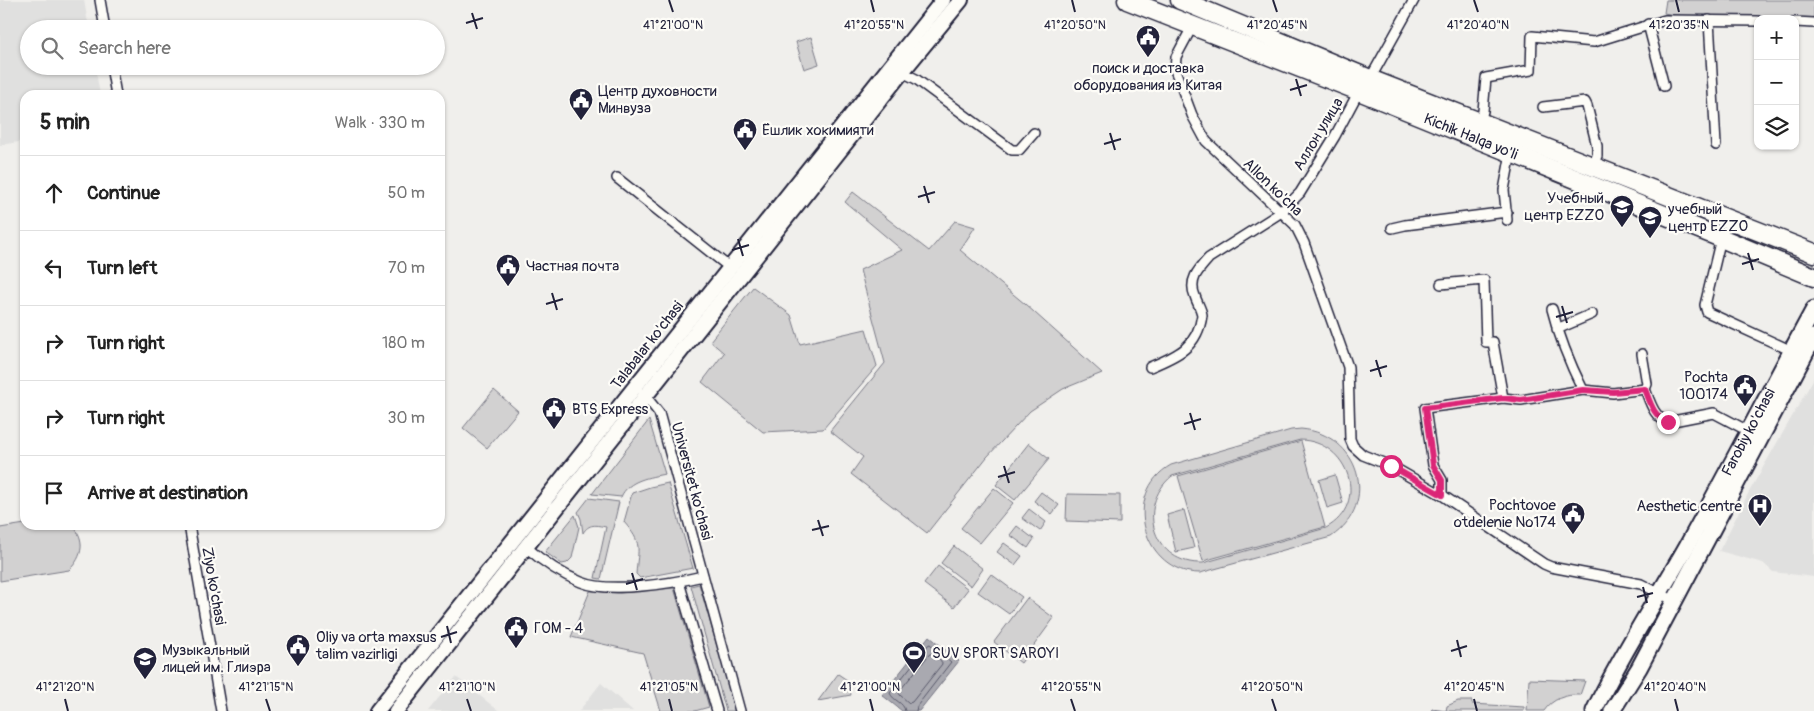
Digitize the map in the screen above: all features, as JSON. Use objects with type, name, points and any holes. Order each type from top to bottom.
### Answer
[{"type":"highway","name":"Kichik Halqa yo'li","points":[[1127,0],[1242,46],[1480,123],[1814,254]]},
{"type":"highway","name":"Kichik Halqa yo'li","points":[[1180,0],[1248,28],[1364,85],[1511,153],[1814,277]]},
{"type":"highway","points":[[1242,46],[1248,28]]},
{"type":"main road","name":"Talabalar ko'chasi","points":[[396,711],[646,396],[811,176],[897,68],[943,0]]},
{"type":"main road","name":"Talabalar ko'chasi","points":[[897,68],[961,0]]},
{"type":"main road","name":"Talabalar ko'chasi","points":[[377,711],[729,267],[811,176]]},
{"type":"main road","name":"Farobiy ko'chasi","points":[[1594,711],[1613,672],[1660,593],[1750,432],[1814,309]]},
{"type":"main road","name":"Farobiy ko'chasi","points":[[1612,711],[1621,704],[1814,337]]},
{"type":"main road","points":[[440,632],[452,641]]},
{"type":"street","points":[[100,0],[103,20]]},
{"type":"street","name":"Аллон улица","points":[[1150,367],[1179,355],[1194,340],[1202,315],[1193,292],[1193,281],[1201,267],[1209,258],[1280,213],[1300,192],[1335,136],[1414,0]]},
{"type":"street","points":[[1480,123],[1486,78],[1531,70],[1532,36],[1594,42],[1665,20],[1754,21]]},
{"type":"street","points":[[1709,20],[1716,145]]},
{"type":"street","points":[[1799,22],[1814,23]]},
{"type":"street","points":[[1648,24],[1664,86]]},
{"type":"street","name":"Allon ko'cha","points":[[1192,27],[1176,58],[1175,70],[1192,115],[1206,141],[1280,213],[1295,225],[1304,243],[1348,367],[1350,439],[1358,452],[1391,466],[1442,495]]},
{"type":"street","points":[[897,68],[916,79],[1012,150],[1019,150],[1034,133]]},
{"type":"street","points":[[113,75],[115,90]]},
{"type":"street","points":[[1542,107],[1585,102],[1597,146],[1597,156],[1592,166]]},
{"type":"street","points":[[1392,228],[1405,224],[1507,216],[1504,190],[1511,153]]},
{"type":"street","points":[[616,178],[729,267]]},
{"type":"street","points":[[1721,238],[1705,304],[1707,312],[1792,351]]},
{"type":"street","points":[[1442,284],[1484,280],[1486,342],[1493,342],[1503,398]]},
{"type":"street","points":[[1552,309],[1573,370],[1583,390]]},
{"type":"street","points":[[1558,329],[1592,314]]},
{"type":"street","points":[[1642,354],[1647,384],[1645,389],[1656,414],[1661,420],[1668,422],[1714,413],[1750,432]]},
{"type":"street","name":"Universitet ko'chasi","points":[[635,386],[646,396],[659,413],[740,711]]},
{"type":"street","points":[[1645,389],[1613,392],[1583,390],[1521,400],[1503,398],[1425,408],[1433,465],[1442,480],[1442,495],[1544,564],[1641,584],[1675,601]]},
{"type":"street","name":"Ziyo ko'chasi","points":[[190,530],[220,711]]},
{"type":"street","points":[[526,547],[564,573],[582,582],[599,587],[679,582],[703,576]]},
{"type":"street","points":[[679,582],[717,711]]},
{"type":"shaded area","points":[[0,0],[84,0],[87,20],[20,20],[20,75],[97,75],[99,90],[20,90],[20,142],[0,145]]},
{"type":"shaded area","points":[[1666,0],[1814,0],[1814,18],[1799,18],[1799,15],[1754,15],[1754,18],[1685,17],[1664,13]]},
{"type":"shaded area","points":[[811,37],[819,64],[804,69],[796,42]]},
{"type":"shaded area","points":[[1254,37],[1814,262],[1814,268],[1252,42]]},
{"type":"shaded area","points":[[853,192],[929,251],[955,221],[975,227],[960,250],[1025,304],[1102,373],[1063,389],[1030,411],[987,457],[927,533],[851,474],[863,457],[830,431],[885,363],[860,270],[902,250],[845,202]]},
{"type":"shaded area","points":[[753,287],[791,315],[800,344],[866,329],[877,366],[823,429],[763,432],[702,382],[724,353],[710,341]]},
{"type":"shaded area","points":[[1814,378],[1814,577],[1773,572],[1763,563],[1719,551],[1749,492]]},
{"type":"shaded area","points":[[494,390],[518,411],[487,448],[463,428]]},
{"type":"shaded area","points":[[649,420],[665,474],[634,483],[624,491],[621,497],[592,494]]},
{"type":"shaded area","points":[[1301,429],[1321,434],[1337,443],[1349,456],[1356,472],[1359,489],[1356,506],[1346,523],[1331,537],[1200,573],[1180,570],[1164,560],[1153,546],[1145,530],[1143,511],[1146,494],[1156,478],[1171,465],[1291,430]],"holes":[[[1300,440],[1317,443],[1331,451],[1341,462],[1348,475],[1350,490],[1347,504],[1340,517],[1326,528],[1203,563],[1186,561],[1172,555],[1162,545],[1155,532],[1153,518],[1154,503],[1161,489],[1172,476]]]},
{"type":"shaded area","points":[[1301,441],[1325,527],[1203,561],[1178,476]]},
{"type":"shaded area","points":[[1029,443],[1049,459],[1015,500],[996,485]]},
{"type":"shaded area","points":[[1335,475],[1343,503],[1327,508],[1319,480]]},
{"type":"shaded area","points":[[668,483],[693,568],[640,578],[636,574],[637,541],[624,522],[632,493]]},
{"type":"shaded area","points":[[994,488],[1013,503],[980,543],[961,528]]},
{"type":"shaded area","points":[[1041,492],[1059,505],[1052,514],[1034,501]]},
{"type":"shaded area","points":[[1067,494],[1120,495],[1120,523],[1066,521]]},
{"type":"shaded area","points":[[589,498],[619,502],[601,579],[595,578],[606,527],[590,526],[583,533],[578,512]]},
{"type":"shaded area","points":[[1029,509],[1046,522],[1040,531],[1022,518]]},
{"type":"shaded area","points":[[1184,510],[1194,548],[1176,552],[1167,515]]},
{"type":"shaded area","points":[[575,515],[579,527],[572,558],[567,563],[562,564],[545,552]]},
{"type":"shaded area","points":[[20,525],[20,530],[76,530],[81,542],[80,554],[69,570],[0,581],[0,528]]},
{"type":"shaded area","points":[[1017,526],[1034,539],[1028,548],[1010,535]]},
{"type":"shaded area","points":[[1004,543],[1022,556],[1015,565],[997,552]]},
{"type":"shaded area","points":[[954,546],[983,569],[971,586],[941,563]]},
{"type":"shaded area","points":[[938,566],[968,589],[954,607],[924,584]]},
{"type":"shaded area","points":[[991,574],[1022,597],[1009,614],[978,592]]},
{"type":"shaded area","points":[[699,584],[736,711],[726,711],[691,586]]},
{"type":"shaded area","points":[[674,588],[709,707],[695,711],[661,711],[643,653],[571,637],[590,591],[620,593]]},
{"type":"shaded area","points":[[1027,598],[1054,618],[1021,663],[994,642]]},
{"type":"shaded area","points":[[838,674],[847,680],[851,695],[818,701]]},
{"type":"shaded area","points":[[456,677],[499,711],[428,711]]},
{"type":"shaded area","points":[[1529,679],[1585,681],[1580,695],[1560,698],[1551,703],[1544,711],[1527,711]]},
{"type":"shaded area","points":[[601,683],[633,711],[579,711]]},
{"type":"shaded area","points":[[1458,701],[1472,701],[1472,704],[1524,707],[1524,711],[1446,711],[1447,706]]},
{"type":"water","points":[[929,636],[959,661],[919,711],[902,711],[882,695]]},
{"type":"place","name":"поиск и доставка оборудования из Китая","points":[[1148,58]]},
{"type":"place","name":"Центр духовности Минвуза","points":[[581,121]]},
{"type":"place","name":"Ёшлик хокимияти","points":[[745,151]]},
{"type":"place","name":"Учебный центр EZZO","points":[[1622,228]]},
{"type":"place","name":"учебный центр ЕZZO","points":[[1650,239]]},
{"type":"place","name":"Частная почта","points":[[508,287]]},
{"type":"place","name":"Pochta 100174","points":[[1745,407]]},
{"type":"place","name":"BTS Express","points":[[554,430]]},
{"type":"place","name":"Aesthetic centre","points":[[1760,527]]},
{"type":"place","name":"Pochtovoe otdelenie №174","points":[[1573,535]]},
{"type":"place","name":"ГОМ - 4","points":[[516,649]]},
{"type":"place","name":"Oliy va orta maxsus talim vazirligi","points":[[298,667]]},
{"type":"place","name":"SUV SPORT SAROYI","points":[[914,674]]},
{"type":"place","name":"Музыкальный лицей им. Глиэра","points":[[145,680]]},
{"type":"route","points":[[1391,466],[1442,495],[1442,480],[1433,465],[1425,408],[1503,398],[1521,400],[1583,390],[1613,392],[1645,389],[1656,414],[1661,420],[1668,422]]}]
